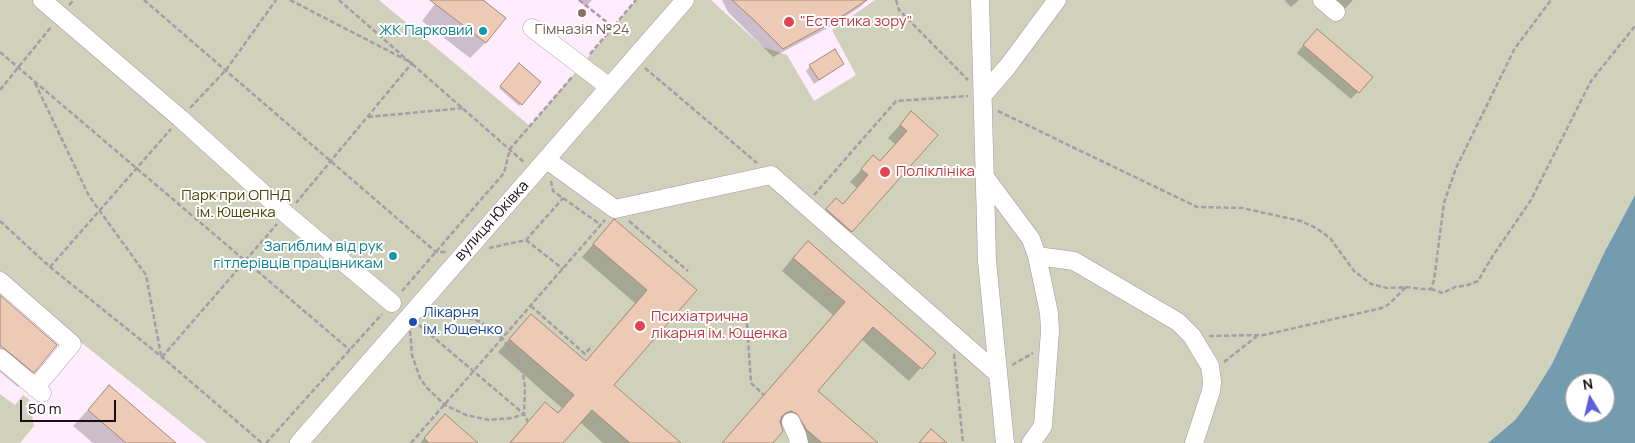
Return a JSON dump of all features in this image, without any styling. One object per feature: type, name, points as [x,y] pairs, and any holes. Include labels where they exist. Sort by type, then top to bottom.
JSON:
[{"type":"street","points":[[42,0],[180,118],[286,214],[392,303]]},
{"type":"street","name":"вулиця Юківка","points":[[299,443],[685,0]]},
{"type":"street","points":[[980,0],[987,261],[1005,438],[1033,441],[1043,426],[1049,343],[1049,314],[1035,246],[1026,230],[986,177]]},
{"type":"street","points":[[983,100],[1057,0]]},
{"type":"street","points":[[1322,0],[1336,12]]},
{"type":"street","points":[[532,28],[609,88]]},
{"type":"street","points":[[982,63],[1008,66]]},
{"type":"street","points":[[541,166],[615,209],[771,175],[998,374]]},
{"type":"street","points":[[1037,256],[1074,261],[1178,322],[1192,336],[1208,362],[1212,388],[1194,443]]},
{"type":"street","points":[[0,281],[72,344],[39,391],[0,358]]},
{"type":"street","points":[[791,422],[798,435],[798,443]]},
{"type":"path","points":[[0,90],[74,0]]},
{"type":"path","points":[[144,0],[436,252],[463,253],[526,240],[563,198]]},
{"type":"path","points":[[50,267],[180,118],[226,70],[276,0]]},
{"type":"path","points":[[290,0],[412,63]]},
{"type":"path","points":[[339,0],[510,150],[541,166],[553,191],[601,226]]},
{"type":"path","points":[[579,0],[613,27]]},
{"type":"path","points":[[266,443],[392,303],[504,173],[510,150],[636,0]]},
{"type":"path","points":[[896,0],[899,10],[968,80]]},
{"type":"path","points":[[1430,288],[1434,280],[1444,215],[1444,203],[1456,168],[1515,48],[1550,0]]},
{"type":"path","points":[[805,206],[896,102],[983,100],[1196,207],[1242,208],[1301,221],[1316,228],[1330,238],[1354,271],[1367,282],[1387,288],[1430,288],[1443,293],[1455,287],[1478,281],[1531,200],[1591,81],[1635,26]]},
{"type":"path","points":[[0,52],[350,350]]},
{"type":"path","points":[[634,58],[771,175]]},
{"type":"path","points":[[34,80],[89,196],[146,275],[162,357]]},
{"type":"path","points":[[367,117],[463,108]]},
{"type":"path","points":[[411,443],[615,209],[688,270]]},
{"type":"path","points":[[0,221],[50,267],[162,357],[262,443]]},
{"type":"path","points":[[526,240],[563,269]]},
{"type":"path","points":[[1192,336],[1258,335],[1382,308],[1389,304],[1406,287]]},
{"type":"path","points":[[531,306],[585,354],[592,346]]},
{"type":"path","points":[[409,316],[454,313],[467,316],[492,329],[503,339],[518,361],[523,374],[526,394],[524,414]]},
{"type":"path","points":[[409,316],[524,414],[528,422]]},
{"type":"path","points":[[409,316],[410,343],[415,367],[427,388],[445,405],[466,415],[483,419],[501,420],[524,414]]},
{"type":"path","points":[[747,323],[751,383],[764,394]]},
{"type":"path","points":[[952,333],[963,443]]},
{"type":"path","points":[[1211,372],[1258,335]]},
{"type":"path","points":[[998,374],[1049,343]]},
{"type":"green space","name":"Парк при ОПНД ім. Ющенка","points":[[0,0],[379,0],[530,126],[636,0],[711,0],[763,47],[787,55],[814,101],[856,75],[832,30],[875,0],[1635,0],[1635,195],[1604,253],[1552,364],[1515,420],[1488,443],[207,443],[83,344],[0,271]]},
{"type":"green space","points":[[0,394],[15,405],[23,395],[29,399],[34,426],[20,443],[0,443]]},
{"type":"water","points":[[1635,195],[1635,443],[1488,443],[1515,420],[1552,364],[1604,253]]},
{"type":"building","name":"ЖК Парковий","points":[[430,0],[483,0],[506,18],[486,43]]},
{"type":"building","points":[[732,0],[867,0],[836,20],[783,49]]},
{"type":"building","points":[[1317,29],[1373,77],[1359,93],[1303,45]]},
{"type":"building","points":[[835,49],[844,64],[819,80],[809,65]]},
{"type":"building","points":[[519,63],[541,82],[522,105],[500,86]]},
{"type":"building","name":"Поліклініка","points":[[911,111],[938,135],[852,232],[826,209],[836,198],[843,204],[868,175],[861,169],[873,155],[880,161],[907,131],[900,125]]},
{"type":"building","name":"Психіатрична лікарня ім. Ющенка","points":[[614,219],[697,290],[614,385],[681,443],[630,443],[592,410],[563,443],[510,443],[545,402],[558,413],[574,395],[509,339],[531,314],[586,361],[647,290],[593,244]]},
{"type":"building","name":"Психіатрична лікарня ім. Ющенка","points":[[808,241],[936,353],[922,369],[873,327],[818,391],[878,443],[822,443],[806,429],[797,414],[791,411],[782,416],[780,422],[783,431],[773,443],[722,443],[845,302],[793,258]]},
{"type":"building","points":[[0,295],[57,345],[34,373],[0,345]]},
{"type":"building","points":[[109,385],[176,443],[126,443],[88,410]]},
{"type":"building","points":[[445,414],[478,443],[429,443],[424,438]]},
{"type":"building","points":[[931,429],[947,443],[919,443]]},
{"type":"place","name":"Гімназія №24","points":[[582,13]]},
{"type":"place","name":"\"Естетика зору\"","points":[[789,22]]},
{"type":"place","name":"ЖК Парковий","points":[[483,31]]},
{"type":"place","name":"Поліклініка","points":[[885,172]]},
{"type":"place","name":"Загиблим від рук гітлерівців працівникам","points":[[393,256]]},
{"type":"place","name":"Лікарня ім. Ющенко","points":[[413,322]]},
{"type":"place","name":"Психіатрична лікарня ім. Ющенка","points":[[640,326]]}]
